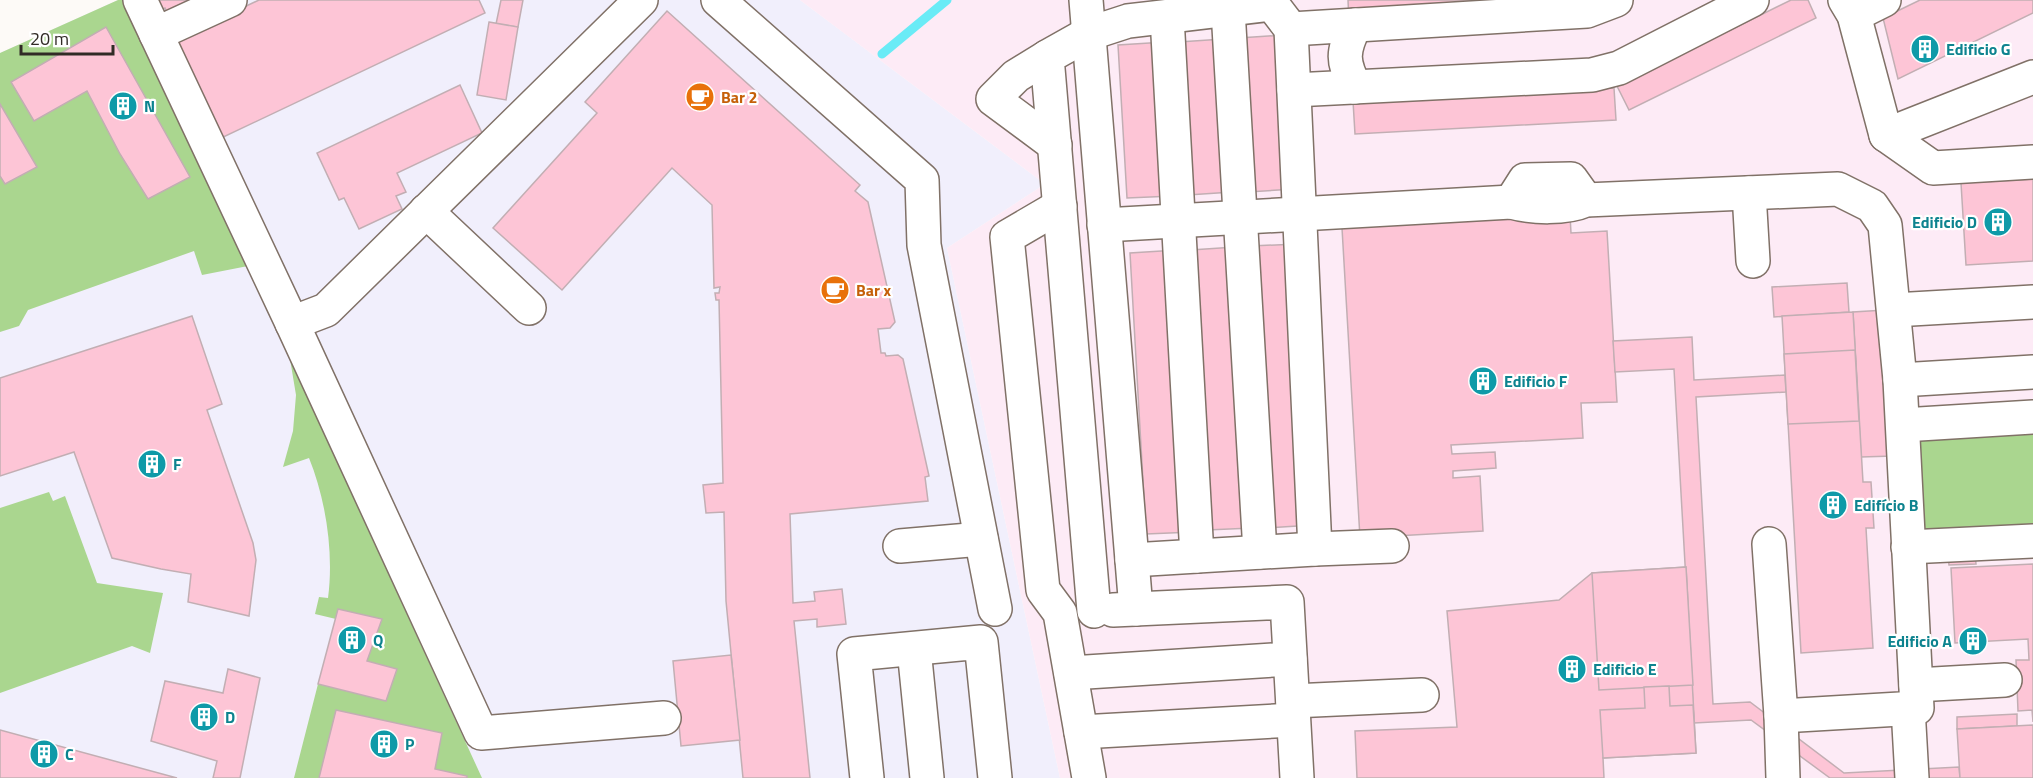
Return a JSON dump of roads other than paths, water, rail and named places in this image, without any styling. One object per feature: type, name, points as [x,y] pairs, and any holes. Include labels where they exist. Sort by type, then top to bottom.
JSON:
[{"type":"lane","points":[[140,0],[481,734],[664,718]]},
{"type":"lane","points":[[156,34],[230,0]]},
{"type":"lane","points":[[292,323],[326,310],[641,0]]},
{"type":"lane","points":[[718,0],[922,180],[924,245],[995,609]]},
{"type":"lane","points":[[1086,0],[1136,609]]},
{"type":"lane","points":[[1291,29],[1587,11],[1616,0]]},
{"type":"lane","points":[[1294,90],[1592,75],[1619,68],[1752,0]]},
{"type":"lane","points":[[1884,0],[1849,8],[1886,135],[1933,168],[2033,162]]},
{"type":"lane","points":[[1055,145],[993,99],[1016,76],[1088,34],[1128,21],[1272,4],[1291,29],[1315,549]]},
{"type":"lane","points":[[1228,10],[1260,552]]},
{"type":"lane","points":[[1167,17],[1197,556]]},
{"type":"lane","points":[[1355,25],[1345,45],[1345,66],[1355,87]]},
{"type":"lane","points":[[1047,57],[1094,611]]},
{"type":"lane","points":[[1886,135],[2033,77]]},
{"type":"lane","points":[[1104,225],[1511,202],[1525,180],[1571,179],[1586,200],[1838,189],[1872,206],[1884,225],[1900,380],[1908,547],[1912,778]]},
{"type":"lane","points":[[1749,193],[1753,261]]},
{"type":"lane","points":[[1060,206],[1007,237],[1043,590],[1060,613],[1089,778]]},
{"type":"lane","points":[[426,211],[529,308]]},
{"type":"lane","points":[[1894,310],[2033,302]]},
{"type":"lane","points":[[1900,380],[2033,372]]},
{"type":"lane","points":[[1902,425],[2033,417]]},
{"type":"lane","points":[[900,546],[981,539]]},
{"type":"lane","points":[[1908,547],[2033,541]]},
{"type":"lane","points":[[1769,544],[1783,778]]},
{"type":"lane","points":[[1132,560],[1392,546]]},
{"type":"lane","points":[[1060,613],[1287,602],[1296,778]]},
{"type":"lane","points":[[867,778],[854,654],[981,642],[994,778]]},
{"type":"lane","points":[[915,649],[927,778]]},
{"type":"lane","points":[[1071,673],[1290,659]]},
{"type":"lane","points":[[1781,716],[1912,697],[2005,680]]},
{"type":"lane","points":[[1081,732],[1422,694]]},
{"type":"waterway","points":[[882,54],[947,0]]},
{"type":"place","name":"Edificio G","points":[[1925,49]]},
{"type":"place","name":"Bar 2","points":[[700,97]]},
{"type":"place","name":"N","points":[[123,106]]},
{"type":"place","name":"Edificio D","points":[[1998,222]]},
{"type":"place","name":"Bar x","points":[[835,290]]},
{"type":"place","name":"Edificio F","points":[[1483,381]]},
{"type":"place","name":"F","points":[[152,464]]},
{"type":"place","name":"Edifício B","points":[[1833,505]]},
{"type":"place","name":"Q","points":[[352,640]]},
{"type":"place","name":"Edificio A","points":[[1973,641]]},
{"type":"place","name":"Edificio E","points":[[1572,669]]},
{"type":"place","name":"D","points":[[204,717]]},
{"type":"place","name":"P","points":[[384,744]]},
{"type":"place","name":"C","points":[[44,754]]}]
